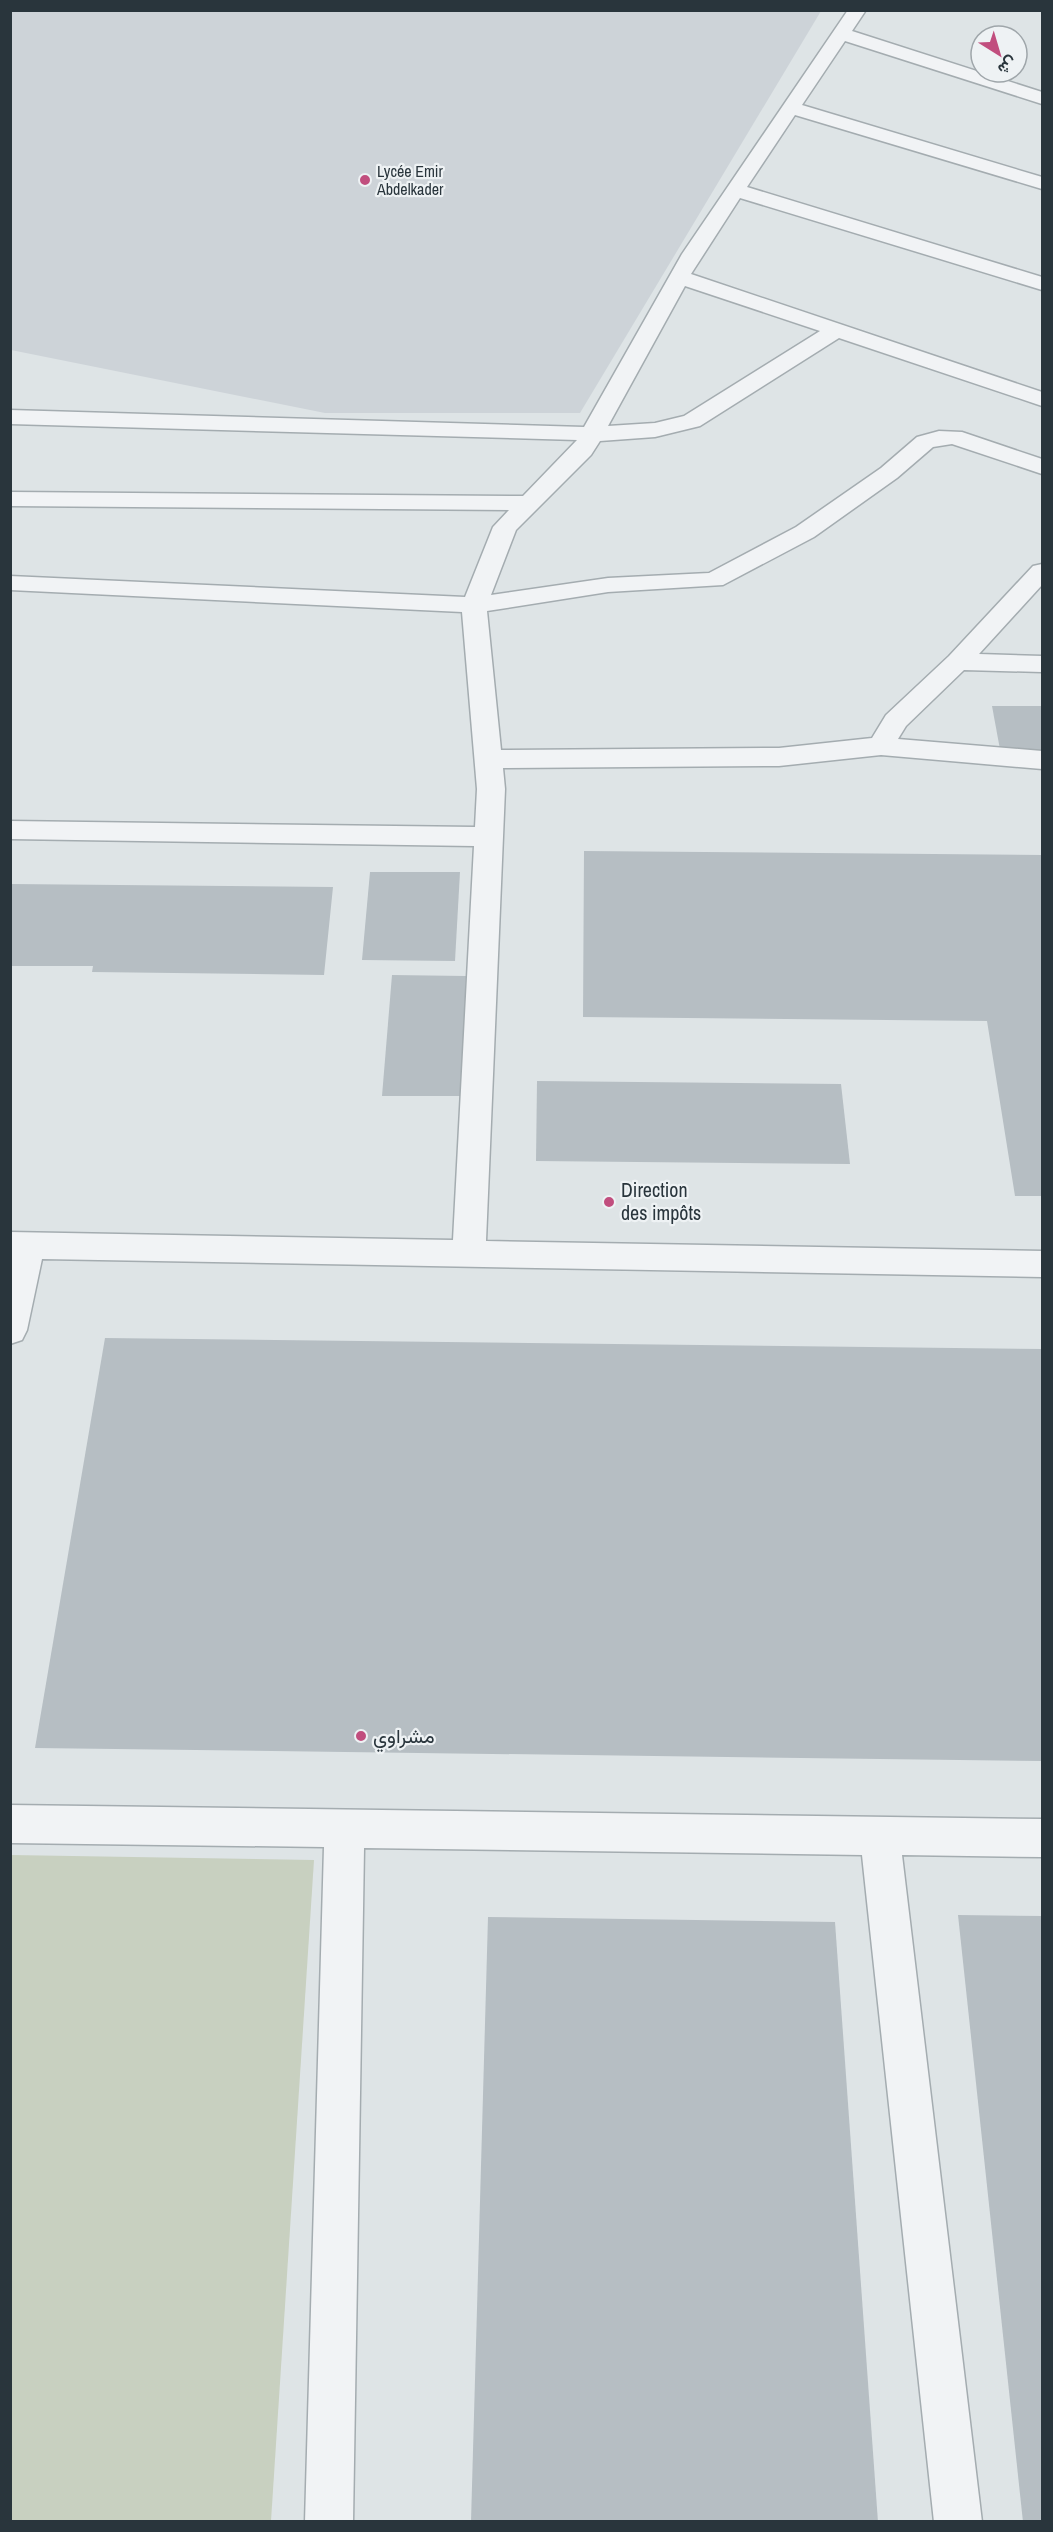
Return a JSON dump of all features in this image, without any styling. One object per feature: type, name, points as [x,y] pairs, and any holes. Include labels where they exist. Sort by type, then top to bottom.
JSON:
[{"type":"street","points":[[470,1253],[491,789],[474,605],[505,527],[583,450],[680,277],[857,10]]},
{"type":"street","points":[[841,34],[1042,98]]},
{"type":"street","points":[[790,108],[1042,183]]},
{"type":"street","points":[[736,190],[1042,284]]},
{"type":"street","points":[[680,277],[1042,399]]},
{"type":"street","points":[[10,417],[592,434],[654,431],[675,428],[692,421],[837,330]]},
{"type":"street","points":[[10,584],[474,605],[608,585],[714,580],[805,532],[889,473],[914,449],[925,442],[954,437],[1042,467]]},
{"type":"street","points":[[10,499],[528,503]]},
{"type":"street","points":[[881,746],[895,721],[958,662],[1042,571]]},
{"type":"street","points":[[958,662],[1042,664]]},
{"type":"street","points":[[489,759],[779,757],[881,746],[1042,760]]},
{"type":"street","points":[[10,830],[489,837]]},
{"type":"street","points":[[10,1330],[19,1245],[1042,1264]]},
{"type":"street","points":[[10,1824],[1042,1838]]},
{"type":"street","points":[[329,2522],[344,1828]]},
{"type":"street","points":[[880,1835],[958,2522]]},
{"type":"shaded area","name":"Lycée Emir Abdelkader","points":[[10,11],[821,11],[580,413],[325,413],[11,350]]},
{"type":"green space","points":[[11,1855],[314,1860],[271,2521],[11,2521]]},
{"type":"building","points":[[992,706],[1042,706],[1042,756],[1001,755]]},
{"type":"building","points":[[584,851],[1042,855],[1042,1196],[1015,1196],[987,1021],[583,1017]]},
{"type":"building","points":[[370,872],[460,872],[455,961],[362,960]]},
{"type":"building","points":[[10,884],[333,887],[324,975],[92,972],[93,966],[10,966]]},
{"type":"building","points":[[392,975],[466,976],[461,1096],[382,1096]]},
{"type":"building","points":[[537,1081],[841,1084],[850,1164],[536,1161]]},
{"type":"building","points":[[105,1338],[1042,1349],[1042,1761],[35,1748]]},
{"type":"building","points":[[958,1915],[1042,1916],[1042,2522],[1023,2522]]},
{"type":"building","points":[[488,1917],[835,1922],[878,2522],[471,2522]]},
{"type":"place","name":"Lycée Emir Abdelkader","points":[[365,180]]},
{"type":"place","name":"Direction des impôts","points":[[609,1202]]},
{"type":"place","name":"مشراوي","points":[[361,1736]]}]
